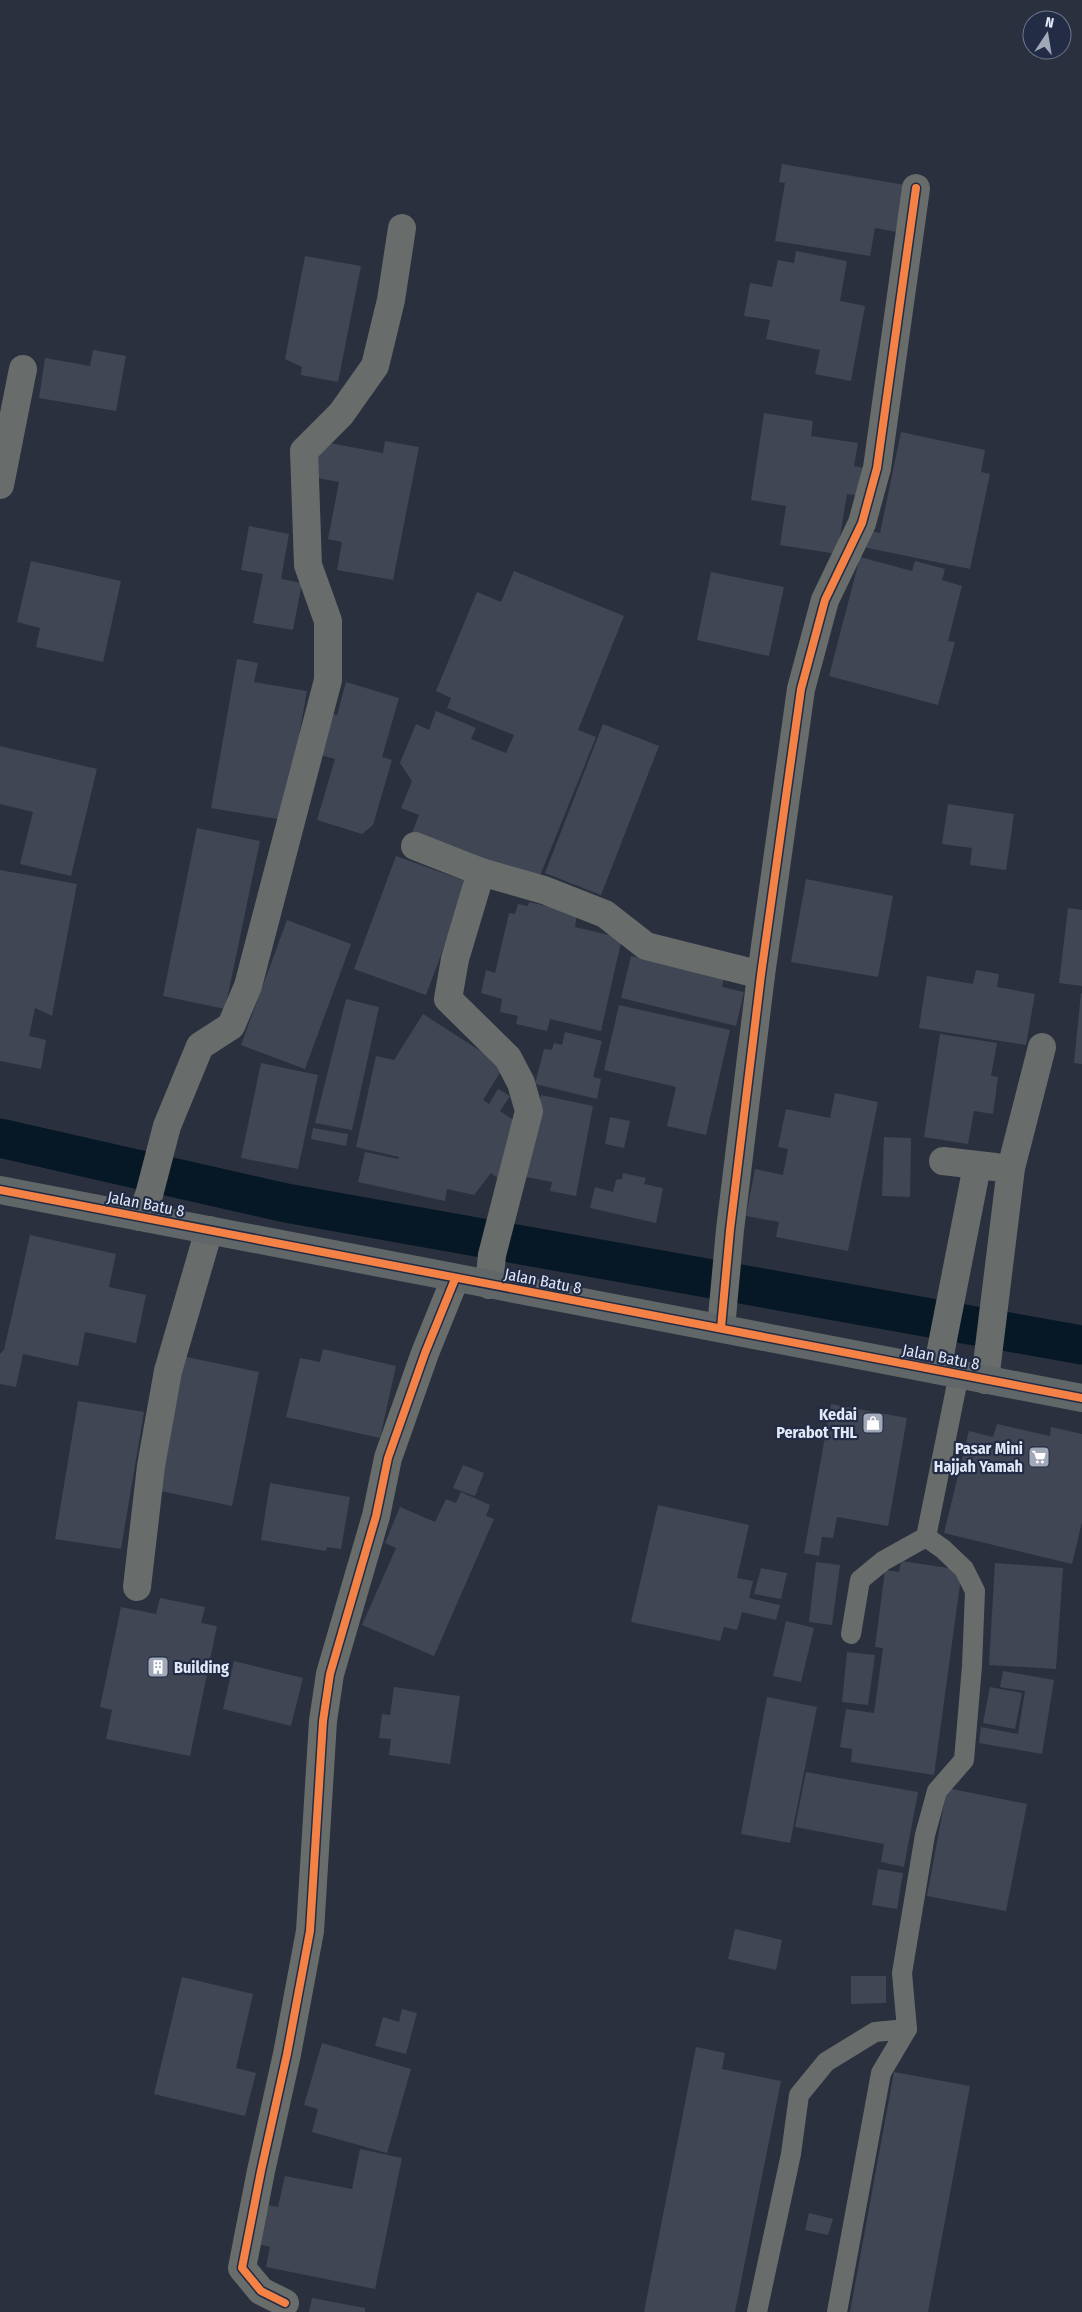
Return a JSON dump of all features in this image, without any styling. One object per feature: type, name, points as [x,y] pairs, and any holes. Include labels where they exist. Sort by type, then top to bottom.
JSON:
[{"type":"street","points":[[723,1317],[730,1230],[801,689],[825,600],[862,524],[877,468],[916,188]]},
{"type":"street","points":[[145,1206],[166,1126],[200,1046],[231,1026],[248,986],[326,690],[328,680],[328,621],[308,565],[304,451],[340,414],[375,366],[391,300],[402,228]]},
{"type":"street","points":[[0,485],[23,369]]},
{"type":"street","points":[[415,846],[481,872],[544,890],[605,914],[646,946],[762,975]]},
{"type":"street","points":[[481,872],[455,959],[448,1000],[508,1058],[521,1083],[528,1111],[492,1255],[489,1285]]},
{"type":"street","points":[[977,1166],[941,1342],[960,1375],[988,1350],[1011,1168],[1042,1047]]},
{"type":"street","points":[[943,1162],[1011,1168]]},
{"type":"street","name":"Jalan Batu 8","points":[[0,1190],[145,1206],[209,1230],[455,1279],[723,1317],[960,1375],[1082,1398]]},
{"type":"street","points":[[138,1587],[151,1466],[168,1371],[209,1230]]},
{"type":"street","points":[[285,2303],[261,2291],[242,2268],[287,2054],[310,1931],[322,1720],[330,1674],[376,1516],[388,1458],[425,1353],[455,1279]]},
{"type":"lane","points":[[850,1634],[860,1580],[884,1561],[926,1537],[960,1375]]},
{"type":"lane","points":[[837,2312],[881,2073],[907,2029],[902,1973],[925,1835],[937,1791],[964,1760],[972,1666],[975,1591],[964,1569],[943,1549],[926,1537]]},
{"type":"lane","points":[[757,2312],[791,2154],[800,2095],[826,2062],[875,2032],[907,2029]]},
{"type":"building","points":[[782,164],[905,185],[897,232],[875,228],[870,256],[775,241],[785,183],[779,182]]},
{"type":"building","points":[[796,251],[847,261],[840,301],[865,306],[851,381],[815,374],[820,350],[766,339],[770,320],[744,316],[750,283],[772,287],[778,260],[794,263]]},
{"type":"building","points":[[305,256],[361,266],[338,382],[301,375],[302,367],[285,359]]},
{"type":"building","points":[[93,350],[126,356],[116,411],[39,398],[45,358],[90,366]]},
{"type":"building","points":[[764,413],[813,421],[811,436],[858,443],[854,466],[865,468],[861,496],[847,494],[837,554],[780,545],[786,506],[751,500]]},
{"type":"building","points":[[901,432],[985,450],[981,472],[990,474],[970,569],[863,547],[867,530],[880,533]]},
{"type":"building","points":[[319,441],[383,453],[385,441],[419,447],[393,580],[337,570],[342,542],[328,539],[339,482],[312,477]]},
{"type":"building","points":[[249,526],[289,534],[281,579],[302,583],[293,630],[253,623],[263,574],[241,570]]},
{"type":"building","points":[[860,557],[912,571],[915,561],[945,569],[942,580],[962,586],[948,641],[955,642],[938,705],[829,676]]},
{"type":"building","points":[[31,561],[121,581],[103,662],[36,647],[40,628],[17,622]]},
{"type":"building","points":[[514,571],[624,616],[578,730],[596,737],[537,883],[412,833],[419,815],[401,808],[412,781],[400,763],[416,724],[429,730],[436,711],[476,728],[471,739],[506,753],[514,735],[447,708],[451,698],[436,691],[477,592],[501,602]]},
{"type":"building","points":[[711,572],[784,587],[769,656],[697,640]]},
{"type":"building","points":[[237,659],[258,663],[254,682],[307,691],[284,820],[211,808]]},
{"type":"building","points":[[346,682],[399,698],[382,757],[392,760],[373,825],[362,834],[317,820],[335,759],[316,754],[328,713],[337,715]]},
{"type":"building","points":[[603,724],[659,746],[601,895],[545,873]]},
{"type":"building","points":[[0,746],[97,769],[71,876],[20,864],[33,812],[0,804]]},
{"type":"building","points":[[948,804],[1014,814],[1006,870],[970,865],[972,848],[942,844]]},
{"type":"building","points":[[197,828],[260,841],[225,1009],[163,996]]},
{"type":"building","points":[[396,856],[468,882],[426,995],[354,969]]},
{"type":"building","points":[[0,870],[77,884],[52,1016],[35,1008],[29,1036],[46,1040],[41,1069],[0,1061]]},
{"type":"building","points":[[806,879],[893,896],[878,977],[791,962]]},
{"type":"building","points":[[529,902],[577,913],[575,927],[622,938],[601,1031],[550,1019],[547,1031],[516,1024],[518,1016],[500,1012],[502,999],[481,993],[486,970],[495,973],[509,913],[515,914],[518,904],[528,906]]},
{"type":"building","points":[[1068,908],[1082,910],[1082,986],[1059,983]]},
{"type":"building","points":[[287,920],[351,944],[305,1069],[241,1045]]},
{"type":"building","points":[[631,956],[724,978],[722,987],[744,992],[736,1026],[621,998]]},
{"type":"building","points":[[976,970],[999,974],[997,987],[1035,994],[1026,1045],[919,1028],[927,976],[973,984]]},
{"type":"building","points":[[1082,994],[1082,1064],[1074,1063]]},
{"type":"building","points":[[346,999],[379,1007],[352,1130],[315,1123]]},
{"type":"building","points":[[619,1005],[730,1030],[706,1135],[667,1126],[676,1087],[604,1070]]},
{"type":"building","points":[[423,1014],[504,1066],[483,1100],[489,1104],[498,1089],[510,1096],[500,1111],[518,1123],[501,1181],[491,1173],[474,1195],[447,1189],[445,1201],[358,1182],[365,1152],[398,1159],[399,1157],[356,1147],[376,1056],[394,1060]]},
{"type":"building","points":[[565,1032],[602,1041],[593,1077],[601,1079],[597,1099],[535,1084],[544,1049],[552,1050],[554,1043],[562,1045]]},
{"type":"building","points":[[940,1034],[997,1043],[991,1076],[998,1077],[993,1114],[974,1111],[968,1144],[924,1137]]},
{"type":"building","points":[[261,1063],[318,1075],[298,1169],[241,1158]]},
{"type":"building","points":[[835,1093],[878,1102],[848,1251],[776,1237],[779,1222],[746,1216],[755,1169],[783,1175],[788,1149],[778,1147],[786,1109],[830,1118]]},
{"type":"building","points":[[541,1095],[593,1106],[576,1196],[550,1191],[552,1182],[526,1177]]},
{"type":"building","points":[[610,1117],[630,1121],[624,1148],[605,1144]]},
{"type":"building","points":[[313,1128],[348,1134],[346,1146],[311,1139]]},
{"type":"building","points":[[884,1137],[911,1138],[910,1197],[882,1196]]},
{"type":"building","points":[[623,1173],[646,1178],[644,1184],[663,1188],[656,1223],[590,1208],[595,1187],[613,1192],[616,1180],[622,1179]]},
{"type":"building","points":[[30,1235],[116,1254],[109,1287],[146,1295],[136,1343],[85,1332],[78,1366],[23,1354],[16,1387],[0,1384],[0,1354],[4,1350]]},
{"type":"building","points":[[323,1349],[396,1366],[380,1438],[286,1417],[300,1358],[320,1362]]},
{"type":"building","points":[[182,1356],[259,1372],[232,1506],[156,1490]]},
{"type":"building","points":[[78,1401],[144,1412],[121,1549],[55,1539]]},
{"type":"building","points":[[831,1404],[907,1418],[888,1526],[837,1517],[833,1538],[822,1537],[819,1556],[804,1553]]},
{"type":"building","points":[[997,1424],[1050,1436],[1051,1427],[1082,1434],[1082,1522],[1072,1564],[944,1533],[969,1431],[993,1437]]},
{"type":"building","points":[[463,1465],[484,1473],[475,1496],[453,1488]]},
{"type":"building","points":[[270,1483],[350,1497],[341,1549],[327,1547],[326,1551],[261,1540]]},
{"type":"building","points":[[461,1492],[490,1505],[486,1516],[494,1519],[434,1656],[362,1625],[396,1548],[385,1543],[400,1507],[435,1522],[446,1499],[456,1503]]},
{"type":"building","points":[[658,1505],[749,1525],[737,1578],[753,1581],[749,1598],[780,1605],[776,1620],[742,1612],[737,1630],[724,1627],[720,1641],[631,1622]]},
{"type":"building","points":[[901,1561],[962,1570],[934,1775],[851,1762],[852,1749],[840,1747],[846,1709],[874,1713],[883,1648],[875,1647],[885,1570],[899,1572]]},
{"type":"building","points":[[816,1562],[840,1565],[832,1625],[809,1622]]},
{"type":"building","points":[[995,1563],[1063,1568],[1056,1669],[989,1665]]},
{"type":"building","points":[[761,1568],[787,1573],[781,1599],[754,1594]]},
{"type":"building","name":"Building","points":[[160,1598],[205,1607],[201,1623],[217,1626],[190,1756],[106,1739],[112,1710],[100,1707],[121,1607],[156,1614]]},
{"type":"building","points":[[786,1621],[814,1628],[801,1682],[773,1676]]},
{"type":"building","points":[[847,1652],[875,1655],[868,1705],[842,1702]]},
{"type":"building","points":[[234,1661],[303,1678],[291,1726],[223,1709]]},
{"type":"building","points":[[1003,1671],[1054,1680],[1042,1754],[979,1743],[981,1727],[1018,1734],[1025,1691],[1000,1687]]},
{"type":"building","points":[[394,1687],[460,1696],[450,1764],[389,1755],[391,1739],[379,1738],[382,1714],[390,1715]]},
{"type":"building","points":[[990,1687],[1022,1693],[1015,1729],[983,1723]]},
{"type":"building","points":[[767,1697],[817,1707],[790,1843],[741,1834]]},
{"type":"building","points":[[806,1772],[918,1792],[904,1867],[881,1862],[884,1844],[795,1827]]},
{"type":"building","points":[[947,1788],[1027,1804],[1006,1911],[927,1896]]},
{"type":"building","points":[[878,1869],[903,1873],[897,1909],[872,1905]]},
{"type":"building","points":[[735,1929],[782,1940],[776,1970],[728,1959]]},
{"type":"building","points":[[851,1976],[886,1976],[886,2003],[851,2004]]},
{"type":"building","points":[[182,1977],[253,1994],[236,2068],[256,2073],[245,2116],[154,2094]]},
{"type":"building","points":[[402,2009],[417,2013],[406,2054],[375,2046],[383,2017],[399,2022]]},
{"type":"building","points":[[322,2043],[411,2069],[387,2153],[312,2132],[318,2109],[304,2105]]},
{"type":"building","points":[[696,2047],[725,2053],[722,2069],[781,2081],[735,2312],[644,2312]]},
{"type":"building","points":[[894,2072],[970,2086],[928,2312],[850,2312]]},
{"type":"building","points":[[360,2149],[402,2158],[375,2289],[266,2267],[270,2247],[259,2244],[267,2205],[278,2207],[285,2176],[352,2189]]},
{"type":"building","points":[[809,2213],[833,2219],[828,2235],[805,2230]]},
{"type":"building","points":[[312,2298],[365,2308],[365,2312],[309,2312]]},
{"type":"waterway","points":[[0,1138],[286,1203],[1082,1345]]},
{"type":"cycle path","points":[[721,1328],[730,1230],[761,975],[801,689],[825,600],[862,523],[877,468],[916,188]]},
{"type":"cycle path","points":[[0,1190],[1082,1398]]},
{"type":"cycle path","points":[[285,2303],[261,2291],[242,2268],[287,2054],[310,1931],[323,1721],[330,1674],[376,1516],[388,1458],[425,1353],[455,1279]]},
{"type":"place","name":"Kedai Perabot THL","points":[[873,1423]]},
{"type":"place","name":"Pasar Mini Hajjah Yamah","points":[[1039,1457]]},
{"type":"place","name":"Building","points":[[158,1667]]}]
